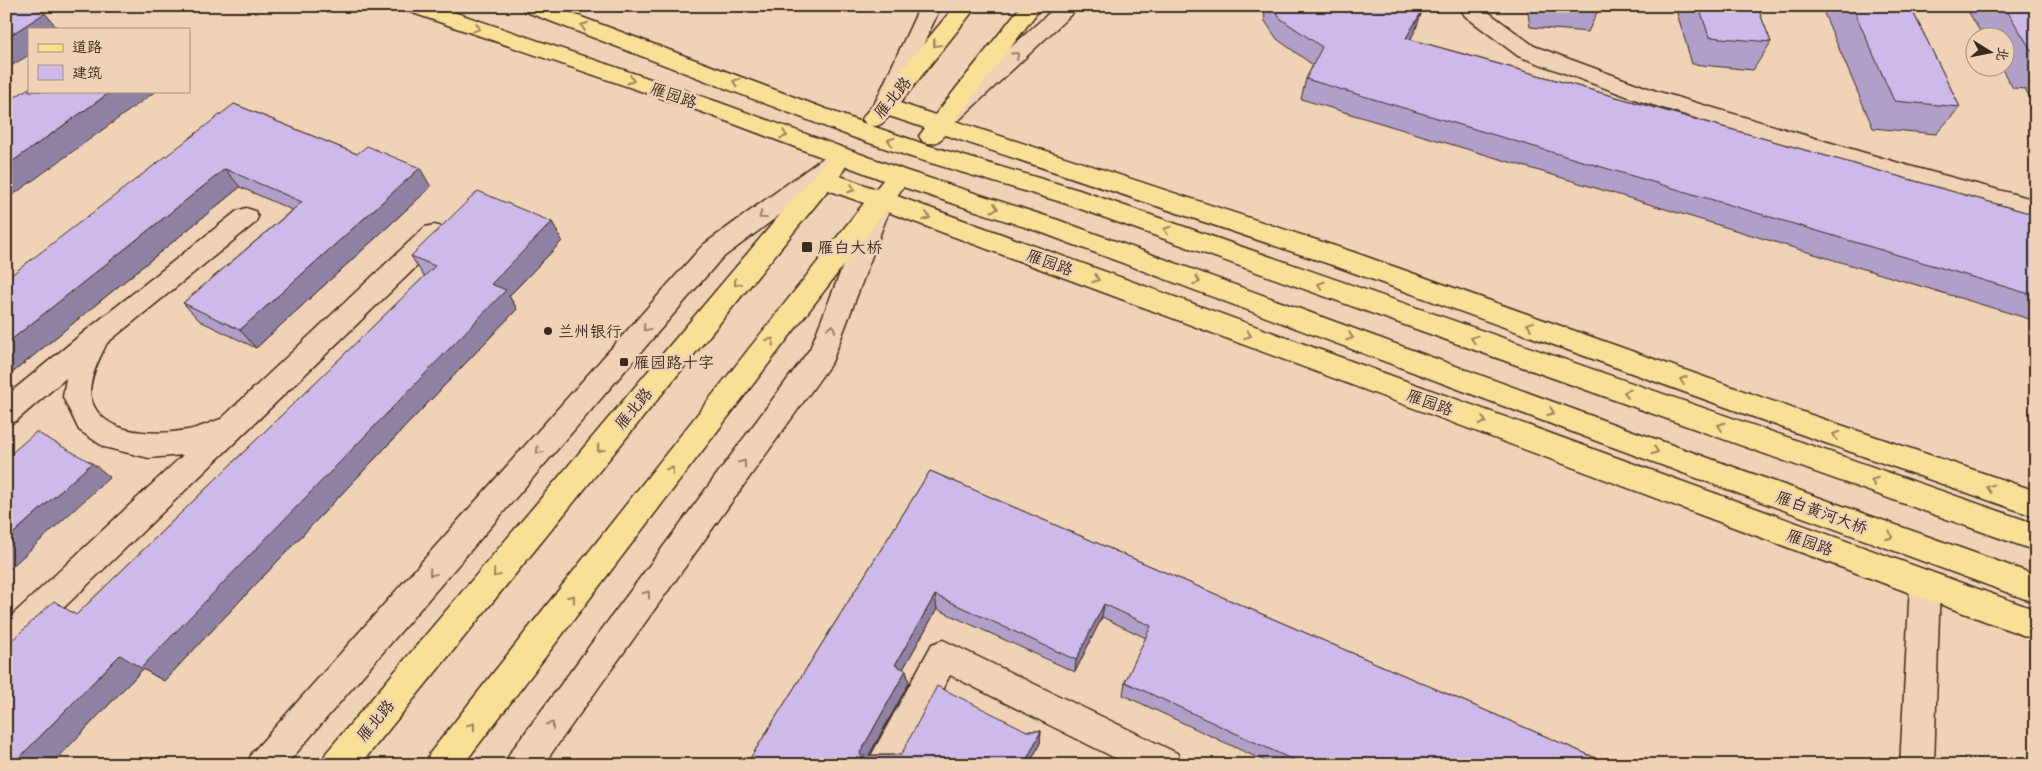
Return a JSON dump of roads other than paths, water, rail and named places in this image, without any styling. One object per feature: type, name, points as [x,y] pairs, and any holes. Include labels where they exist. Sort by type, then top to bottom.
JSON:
[{"type":"main road","name":"雁园路","points":[[414,6],[701,104],[899,177],[1049,226],[1609,434]]},
{"type":"main road","name":"雁园路","points":[[531,6],[732,80],[863,132],[919,151],[1070,196],[2036,538]]},
{"type":"main road","name":"雁北路","points":[[338,765],[967,6]]},
{"type":"main road","points":[[442,765],[1032,6]]},
{"type":"main road","points":[[885,106],[1124,187],[1344,258],[1813,427],[2036,504]]},
{"type":"main road","name":"雁园路","points":[[824,178],[2036,625]]},
{"type":"main road","name":"雁白黄河大桥","points":[[1609,434],[2036,589]]},
{"type":"street","points":[[885,106],[931,6]]},
{"type":"street","points":[[941,124],[1070,6]]},
{"type":"street","points":[[1469,6],[1472,11],[1526,51],[1648,96],[1908,174],[2036,209]]},
{"type":"street","points":[[264,765],[712,252],[843,156]]},
{"type":"street","points":[[522,765],[822,354],[881,200]]},
{"type":"street","points":[[6,414],[97,336],[246,217]]},
{"type":"street","points":[[6,642],[434,234]]},
{"type":"street","points":[[97,336],[81,367],[77,397],[89,422],[114,439],[149,446],[191,442],[234,426]]},
{"type":"street","points":[[1917,765],[1925,584]]},
{"type":"street","points":[[883,765],[943,656],[1165,765]]},
{"type":"place","name":"雁白大桥","points":[[807,247]]},
{"type":"place","name":"兰州银行","points":[[548,331]]},
{"type":"place","name":"雁园路十字","points":[[624,362]]}]
